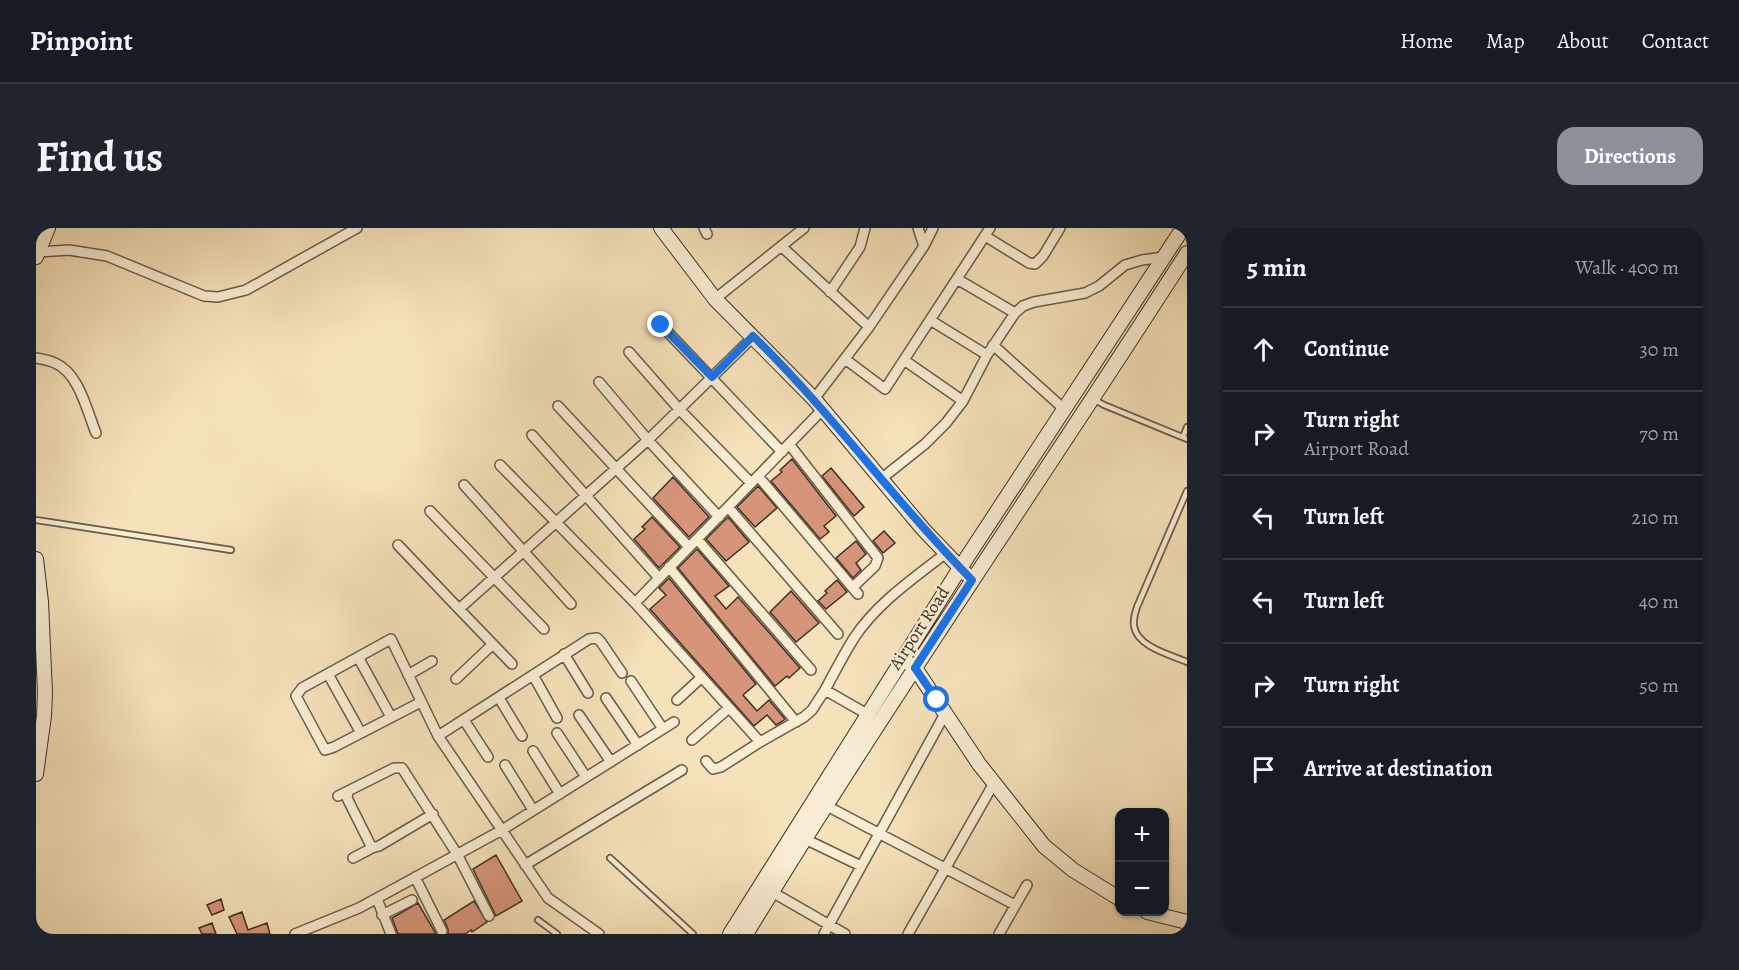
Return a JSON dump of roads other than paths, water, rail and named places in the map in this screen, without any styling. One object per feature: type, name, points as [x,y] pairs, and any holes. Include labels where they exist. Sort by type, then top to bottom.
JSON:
[{"type":"main road","points":[[37,254],[48,228]]},
{"type":"main road","points":[[661,228],[715,299],[819,404],[923,529],[972,580]]},
{"type":"main road","points":[[729,934],[960,568],[1183,228]]},
{"type":"main road","name":"Airport Road","points":[[746,934],[972,580],[1187,254]]},
{"type":"main road","points":[[36,559],[41,602],[45,693],[36,774]]},
{"type":"main road","points":[[903,658],[915,668],[979,764],[1044,846],[1073,870],[1115,896]]},
{"type":"main road","points":[[1163,916],[1187,922]]},
{"type":"street","points":[[37,254],[69,250],[107,256],[204,296],[218,297],[246,290],[344,231],[357,228]]},
{"type":"street","points":[[715,299],[804,228]]},
{"type":"street","points":[[831,292],[860,247],[865,228]]},
{"type":"street","points":[[918,228],[924,246]]},
{"type":"street","points":[[635,603],[789,444],[819,404],[845,359],[924,246],[933,228]]},
{"type":"street","points":[[845,359],[885,389],[988,232],[1029,263],[1035,264],[1060,228]]},
{"type":"street","points":[[781,246],[869,327]]},
{"type":"street","points":[[881,479],[925,444],[946,423],[963,401],[987,355],[1015,313],[1028,303],[1085,293],[1099,286],[1125,265],[1164,257]]},
{"type":"street","points":[[957,279],[1015,313]]},
{"type":"street","points":[[930,320],[987,355]]},
{"type":"street","points":[[661,325],[782,452]]},
{"type":"street","points":[[459,609],[648,440],[753,336]]},
{"type":"street","points":[[993,345],[1064,409]]},
{"type":"street","points":[[629,352],[679,409],[754,480],[855,591],[878,558],[789,444]]},
{"type":"street","points":[[36,358],[56,363],[65,369],[77,387],[96,433]]},
{"type":"street","points":[[904,360],[963,401]]},
{"type":"street","points":[[599,382],[648,440],[719,517]]},
{"type":"street","points":[[558,406],[689,547]]},
{"type":"street","points":[[532,435],[659,578]]},
{"type":"street","points":[[500,465],[635,603],[760,742]]},
{"type":"street","points":[[464,485],[571,604]]},
{"type":"street","points":[[728,507],[838,634]]},
{"type":"street","points":[[430,511],[544,629]]},
{"type":"street","points":[[697,539],[811,670]]},
{"type":"street","points":[[398,545],[512,664]]},
{"type":"street","points":[[706,760],[713,769],[718,768],[796,722],[812,710],[855,636],[876,612],[905,585],[946,553]]},
{"type":"street","points":[[669,567],[796,722]]},
{"type":"street","points":[[438,736],[590,639],[597,638],[605,646],[622,673]]},
{"type":"street","points":[[422,702],[325,750],[296,696],[302,688],[391,639],[422,702],[438,736],[525,865],[548,897],[599,934]]},
{"type":"street","points":[[456,679],[493,644]]},
{"type":"street","points":[[564,654],[588,693]]},
{"type":"street","points":[[358,657],[391,717]]},
{"type":"street","points":[[408,675],[432,661]]},
{"type":"street","points":[[328,674],[361,733]]},
{"type":"street","points":[[532,675],[557,718]]},
{"type":"street","points":[[676,700],[702,677]]},
{"type":"street","points":[[631,681],[663,729]]},
{"type":"street","points":[[825,690],[867,714]]},
{"type":"street","points":[[499,698],[522,736]]},
{"type":"street","points":[[606,698],[638,745]]},
{"type":"street","points":[[692,740],[729,708]]},
{"type":"street","points":[[826,929],[946,712]]},
{"type":"street","points":[[579,715],[611,762]]},
{"type":"street","points":[[464,720],[488,757]]},
{"type":"street","points":[[295,934],[360,908],[502,830],[674,722]]},
{"type":"street","points":[[557,733],[586,777]]},
{"type":"street","points":[[533,751],[560,794]]},
{"type":"street","points":[[505,765],[533,810]]},
{"type":"street","points":[[372,848],[343,794],[398,767],[404,771],[433,814],[489,916]]},
{"type":"street","points":[[525,865],[682,770]]},
{"type":"street","points":[[908,934],[994,783]]},
{"type":"street","points":[[827,806],[1016,905]]},
{"type":"street","points":[[353,858],[379,846],[433,814]]},
{"type":"street","points":[[805,839],[861,866]]},
{"type":"street","points":[[415,878],[442,931]]},
{"type":"street","points":[[999,934],[1027,885]]},
{"type":"street","points":[[772,892],[826,929],[845,934]]},
{"type":"street","points":[[377,899],[391,934]]},
{"type":"street","points":[[382,915],[412,900]]},
{"type":"lane","points":[[1093,399],[1185,438],[1187,428]]},
{"type":"lane","points":[[1187,492],[1137,607],[1134,621],[1134,629],[1143,642],[1187,662]]},
{"type":"lane","points":[[36,520],[231,550]]},
{"type":"lane","points":[[610,858],[693,934]]},
{"type":"lane","points":[[538,920],[557,934]]}]
